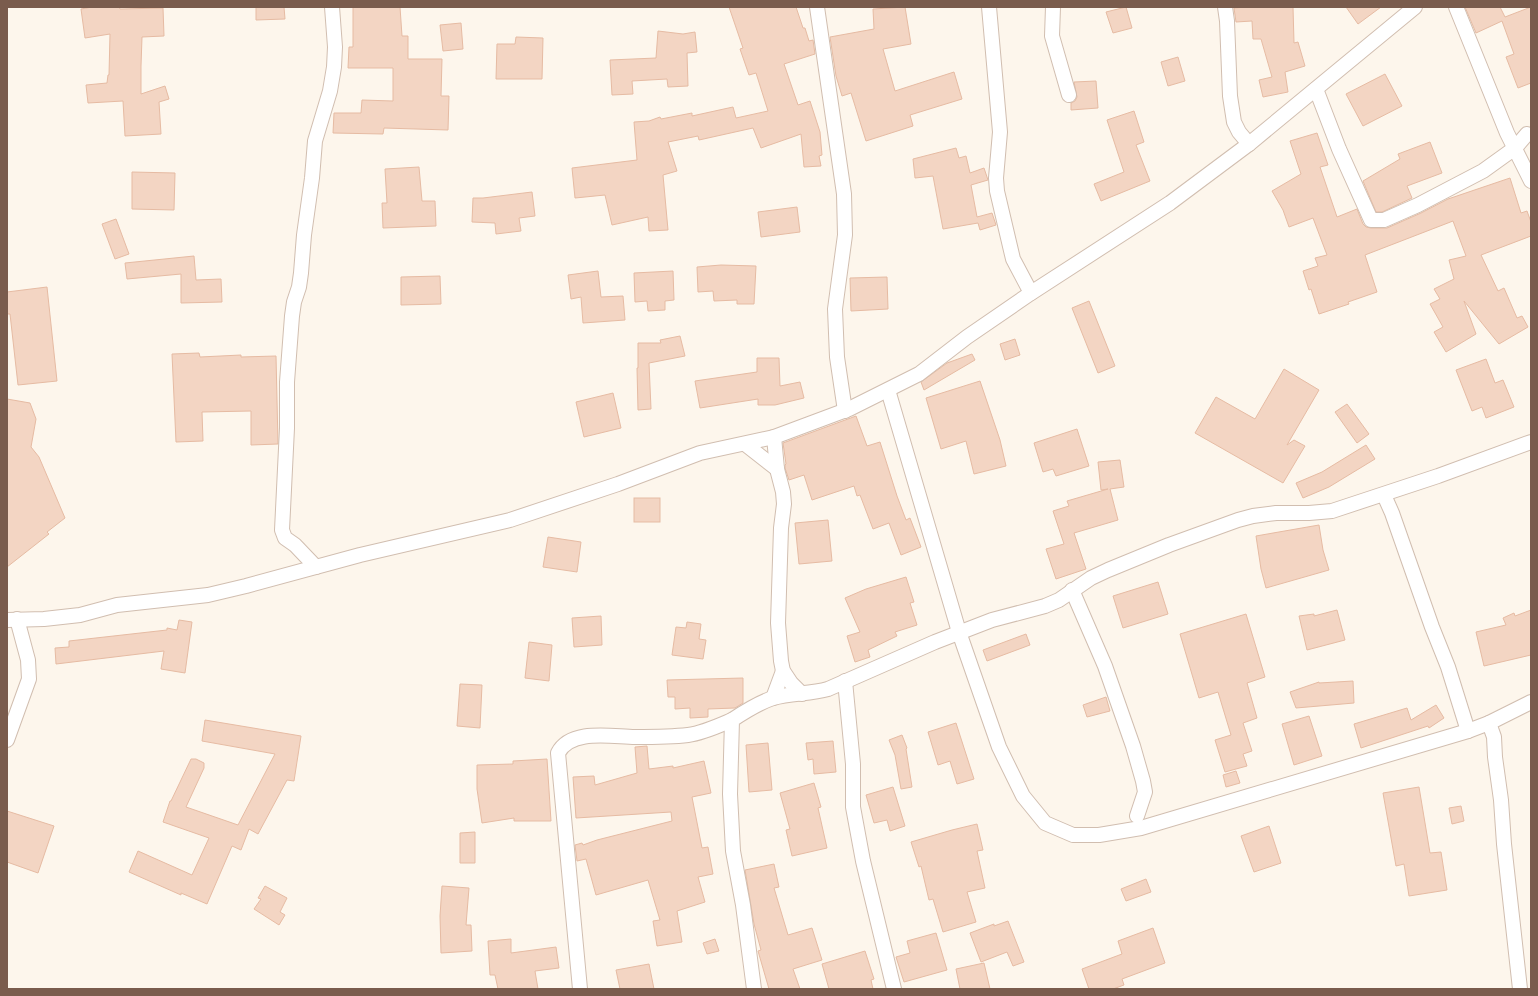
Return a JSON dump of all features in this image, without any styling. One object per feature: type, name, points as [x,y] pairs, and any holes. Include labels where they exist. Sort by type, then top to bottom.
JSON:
[{"type":"street","points":[[316,567],[295,545],[285,538],[282,530],[287,428],[287,382],[292,316],[301,273],[304,235],[312,178],[314,141],[330,91],[334,67],[335,47],[332,7]]},
{"type":"street","points":[[817,7],[844,194],[845,236],[835,309],[836,357],[845,411]]},
{"type":"street","points":[[989,7],[1000,132],[996,172],[997,191],[1012,259],[1031,293]]},
{"type":"street","points":[[1053,7],[1052,36],[1069,95]]},
{"type":"street","points":[[1225,7],[1227,21],[1230,96],[1234,122],[1239,132],[1249,144]]},
{"type":"street","points":[[7,740],[29,679],[28,660],[12,620],[44,619],[80,615],[117,605],[208,595],[450,533],[510,520],[618,484],[700,453],[774,437],[845,411],[919,374],[968,337],[1031,293],[1170,203],[1249,144],[1416,7]]},
{"type":"street","points":[[1456,7],[1507,133],[1516,148],[1531,181]]},
{"type":"street","points":[[1316,89],[1339,149],[1371,220],[1384,220],[1418,205],[1483,171],[1516,148],[1529,134]]},
{"type":"street","points":[[1507,133],[1529,134]]},
{"type":"street","points":[[888,390],[959,632],[999,747],[1023,796],[1045,824],[1073,835],[1093,835],[1141,828],[1468,731],[1489,723],[1531,702]]},
{"type":"street","points":[[774,437],[777,469],[783,492],[784,504],[781,528],[778,622],[781,661],[783,671],[791,683],[802,694]]},
{"type":"street","points":[[580,989],[558,753],[560,749],[569,741],[592,736],[635,737],[689,735],[713,728],[732,720],[773,698],[816,692],[959,632],[992,620],[1045,606],[1059,600],[1091,578],[1108,570],[1169,545],[1238,520],[1253,516],[1276,513],[1332,511],[1384,495],[1531,442]]},
{"type":"street","points":[[745,444],[777,469]]},
{"type":"street","points":[[1384,495],[1392,513],[1432,627],[1448,667],[1468,731]]},
{"type":"street","points":[[1072,590],[1105,666],[1133,746],[1143,780],[1146,792],[1137,816]]},
{"type":"street","points":[[773,698],[783,671]]},
{"type":"street","points":[[845,681],[853,764],[853,807],[863,861],[894,989]]},
{"type":"street","points":[[732,720],[730,794],[733,852],[744,906],[754,989]]},
{"type":"street","points":[[1489,723],[1494,738],[1495,757],[1502,800],[1504,844],[1520,989]]},
{"type":"building","points":[[92,7],[119,7],[120,9],[163,8],[164,36],[142,37],[141,66],[141,94],[165,86],[169,99],[159,102],[161,134],[125,136],[123,101],[88,103],[86,85],[107,83],[109,75],[110,34],[85,38],[81,9]]},
{"type":"building","points":[[256,7],[284,7],[285,19],[256,20]]},
{"type":"building","points":[[353,7],[400,7],[402,36],[408,36],[408,59],[442,59],[441,96],[449,96],[448,130],[384,128],[383,134],[333,133],[334,113],[361,113],[362,100],[393,101],[393,68],[348,68],[349,47],[353,47]]},
{"type":"building","points":[[729,7],[796,7],[809,41],[813,40],[815,54],[784,64],[798,105],[810,101],[820,132],[822,155],[819,156],[821,166],[804,167],[801,134],[761,148],[753,128],[699,140],[698,136],[668,142],[677,171],[663,175],[668,230],[649,231],[648,217],[612,225],[605,195],[575,198],[572,168],[637,160],[634,122],[649,121],[660,117],[661,119],[692,113],[692,116],[733,107],[736,118],[768,111],[756,73],[749,75],[740,49],[743,48]]},
{"type":"building","points":[[905,7],[911,44],[883,49],[895,91],[954,72],[962,99],[910,115],[913,126],[866,141],[851,93],[842,96],[836,76],[830,37],[874,29],[873,9]]},
{"type":"building","points":[[1126,7],[1132,28],[1113,33],[1106,12]]},
{"type":"building","points":[[1293,7],[1294,43],[1298,42],[1305,66],[1285,72],[1288,92],[1263,97],[1259,80],[1272,77],[1261,39],[1253,39],[1252,21],[1236,22],[1234,8]]},
{"type":"building","points":[[1346,7],[1381,7],[1358,24]]},
{"type":"building","points":[[1465,7],[1500,7],[1505,17],[1531,7],[1531,83],[1518,88],[1506,57],[1514,54],[1502,21],[1476,33]]},
{"type":"building","points":[[461,23],[463,49],[443,51],[440,25]]},
{"type":"building","points":[[658,31],[683,34],[695,32],[697,52],[687,53],[688,86],[668,87],[667,79],[632,81],[633,94],[612,95],[610,60],[656,58]]},
{"type":"building","points":[[516,37],[543,38],[542,79],[496,79],[497,44],[515,44]]},
{"type":"building","points":[[1178,57],[1185,81],[1168,86],[1161,62]]},
{"type":"building","points":[[1385,74],[1402,106],[1363,126],[1346,94]]},
{"type":"building","points":[[1096,81],[1098,108],[1071,110],[1071,103],[1075,101],[1077,97],[1074,82]]},
{"type":"building","points":[[1134,111],[1144,142],[1136,145],[1150,181],[1101,201],[1094,184],[1124,172],[1107,120]]},
{"type":"building","points":[[1317,133],[1328,165],[1320,167],[1337,217],[1357,209],[1363,224],[1366,227],[1387,228],[1448,199],[1510,178],[1521,213],[1527,211],[1531,222],[1531,236],[1481,255],[1498,291],[1504,288],[1517,318],[1522,316],[1528,327],[1499,344],[1464,301],[1476,334],[1446,352],[1434,332],[1443,327],[1430,304],[1440,299],[1434,289],[1454,279],[1449,260],[1466,256],[1453,221],[1365,255],[1377,292],[1348,302],[1349,304],[1319,314],[1311,289],[1309,290],[1303,271],[1318,266],[1315,258],[1327,255],[1313,218],[1289,227],[1283,210],[1272,191],[1301,174],[1290,141]]},
{"type":"building","points":[[1430,142],[1442,173],[1407,186],[1412,198],[1382,212],[1376,212],[1363,181],[1400,159],[1398,154]]},
{"type":"building","points":[[956,148],[959,158],[966,156],[970,173],[984,168],[988,180],[971,185],[977,217],[992,213],[996,225],[980,230],[978,223],[943,229],[933,176],[915,178],[913,159]]},
{"type":"building","points":[[419,167],[422,201],[435,201],[436,226],[383,228],[382,203],[387,203],[385,169]]},
{"type":"building","points":[[132,172],[175,173],[174,210],[132,209]]},
{"type":"building","points":[[532,192],[535,216],[519,218],[521,231],[496,234],[495,223],[472,222],[473,198]]},
{"type":"building","points":[[797,207],[800,232],[761,237],[758,212]]},
{"type":"building","points":[[116,219],[129,254],[115,259],[102,224]]},
{"type":"building","points":[[194,256],[196,280],[221,279],[222,302],[181,303],[181,274],[127,279],[125,263]]},
{"type":"building","points":[[721,265],[756,266],[754,304],[737,304],[737,300],[714,301],[713,291],[698,292],[697,267]]},
{"type":"building","points":[[598,271],[601,297],[623,296],[625,320],[583,323],[581,297],[571,299],[568,275]]},
{"type":"building","points":[[673,271],[674,300],[665,301],[665,310],[648,311],[647,301],[635,302],[634,273]]},
{"type":"building","points":[[440,276],[441,304],[401,305],[401,277]]},
{"type":"building","points":[[887,277],[888,309],[851,311],[850,278]]},
{"type":"building","points":[[47,287],[57,381],[18,385],[10,314],[7,314],[7,292]]},
{"type":"building","points":[[1089,301],[1115,366],[1098,373],[1072,308]]},
{"type":"building","points":[[680,336],[685,356],[649,363],[651,409],[638,410],[638,343],[661,343],[660,340]]},
{"type":"building","points":[[1015,339],[1020,355],[1005,360],[1000,344]]},
{"type":"building","points":[[199,353],[200,357],[241,355],[241,357],[276,356],[278,444],[251,445],[251,411],[202,412],[203,441],[176,442],[172,354]]},
{"type":"building","points":[[972,354],[975,360],[924,390],[921,382],[947,363]]},
{"type":"building","points":[[757,358],[779,358],[780,386],[800,382],[804,398],[775,405],[758,405],[758,399],[700,408],[695,381],[757,372]]},
{"type":"building","points":[[1486,359],[1495,383],[1503,380],[1514,407],[1486,418],[1482,407],[1472,411],[1456,370]]},
{"type":"building","points":[[1284,369],[1319,390],[1287,445],[1294,440],[1305,446],[1283,483],[1195,433],[1216,397],[1255,419]]},
{"type":"building","points":[[980,381],[1000,440],[1006,466],[974,474],[966,441],[941,449],[926,398]]},
{"type":"building","points":[[613,393],[621,428],[584,437],[576,402]]},
{"type":"building","points":[[7,399],[30,403],[36,419],[31,447],[39,457],[65,518],[47,532],[49,534],[7,567]]},
{"type":"building","points":[[1347,404],[1369,434],[1357,443],[1335,412]]},
{"type":"building","points":[[856,416],[867,446],[880,442],[906,520],[910,518],[921,547],[901,555],[889,523],[873,529],[860,495],[857,496],[854,486],[812,500],[804,475],[789,480],[785,468],[786,464],[783,443]]},
{"type":"building","points":[[1077,429],[1089,466],[1056,476],[1053,469],[1043,472],[1034,443]]},
{"type":"building","points":[[1366,445],[1375,459],[1329,487],[1303,498],[1296,483],[1322,472]]},
{"type":"building","points":[[1120,460],[1124,487],[1110,489],[1118,520],[1074,533],[1086,569],[1056,579],[1046,549],[1064,544],[1053,511],[1069,506],[1067,501],[1108,489],[1101,490],[1098,462]]},
{"type":"building","points":[[634,498],[660,498],[660,522],[634,522]]},
{"type":"building","points":[[828,520],[832,561],[799,564],[795,523]]},
{"type":"building","points":[[1319,525],[1323,550],[1329,570],[1266,588],[1261,569],[1256,536]]},
{"type":"building","points":[[548,537],[581,542],[577,572],[543,567]]},
{"type":"building","points":[[906,577],[914,602],[910,603],[917,625],[895,632],[897,636],[868,650],[870,657],[855,662],[847,636],[860,632],[845,598],[866,589]]},
{"type":"building","points":[[1158,582],[1168,614],[1123,628],[1113,596]]},
{"type":"building","points":[[1337,610],[1345,640],[1307,650],[1299,616],[1314,614],[1314,616]]},
{"type":"building","points":[[1531,610],[1531,655],[1484,666],[1476,632],[1506,625],[1503,618],[1514,613],[1515,616]]},
{"type":"building","points":[[1246,614],[1265,677],[1247,683],[1257,718],[1243,723],[1252,751],[1243,754],[1247,766],[1225,772],[1215,740],[1231,735],[1218,692],[1199,698],[1180,634]]},
{"type":"building","points":[[601,616],[602,645],[574,647],[572,618]]},
{"type":"building","points":[[179,620],[192,622],[185,673],[161,669],[164,651],[56,664],[55,648],[69,647],[69,641],[167,630],[167,628],[177,630]]},
{"type":"building","points":[[687,622],[701,624],[699,639],[706,640],[703,659],[672,655],[676,627],[686,628]]},
{"type":"building","points":[[1026,634],[1030,645],[987,661],[983,650]]},
{"type":"building","points":[[529,642],[552,645],[549,681],[525,678]]},
{"type":"building","points":[[743,678],[743,703],[735,708],[708,709],[708,717],[690,718],[690,708],[675,709],[675,697],[668,697],[667,680]]},
{"type":"building","points":[[1353,681],[1354,703],[1296,708],[1290,692],[1319,682]]},
{"type":"building","points":[[460,684],[482,685],[480,728],[457,726]]},
{"type":"building","points":[[1106,697],[1110,711],[1087,717],[1083,705]]},
{"type":"building","points":[[1436,705],[1444,718],[1429,728],[1428,726],[1361,748],[1354,724],[1407,708],[1411,720]]},
{"type":"building","points":[[1309,716],[1322,756],[1294,765],[1282,724]]},
{"type":"building","points":[[205,720],[301,736],[294,781],[287,780],[258,834],[249,829],[241,850],[232,846],[207,904],[181,893],[181,895],[129,872],[138,851],[192,875],[209,838],[163,822],[170,801],[191,759],[196,759],[204,763],[204,768],[186,807],[238,825],[275,754],[202,741]]},
{"type":"building","points":[[956,723],[974,779],[957,784],[950,761],[938,765],[928,732]]},
{"type":"building","points":[[902,735],[907,748],[912,787],[901,789],[895,755],[889,740]]},
{"type":"building","points":[[833,741],[836,772],[814,774],[813,759],[808,760],[806,743]]},
{"type":"building","points":[[768,743],[772,790],[749,792],[746,745]]},
{"type":"building","points":[[647,746],[649,769],[673,766],[673,768],[704,761],[711,793],[692,797],[702,848],[708,847],[713,874],[698,877],[705,902],[677,911],[682,942],[657,946],[653,921],[660,920],[648,880],[596,895],[586,859],[577,861],[575,845],[582,843],[583,845],[672,821],[671,812],[576,818],[573,777],[594,776],[595,785],[637,773],[635,747]]},
{"type":"building","points":[[547,759],[551,821],[514,821],[514,818],[482,823],[477,789],[477,765],[513,764],[513,761]]},
{"type":"building","points":[[1236,771],[1240,783],[1226,787],[1223,775]]},
{"type":"building","points":[[814,783],[821,807],[818,808],[827,848],[792,856],[786,830],[790,829],[780,793]]},
{"type":"building","points":[[893,787],[905,826],[890,831],[887,820],[874,823],[866,795]]},
{"type":"building","points":[[1419,787],[1430,853],[1441,852],[1447,890],[1409,896],[1404,864],[1396,866],[1383,793]]},
{"type":"building","points":[[1461,806],[1464,821],[1452,824],[1449,808]]},
{"type":"building","points":[[7,811],[54,826],[38,873],[7,862]]},
{"type":"building","points":[[977,824],[983,850],[977,851],[985,888],[967,892],[976,922],[943,932],[933,899],[929,900],[921,866],[919,867],[911,842]]},
{"type":"building","points":[[1269,826],[1281,863],[1254,872],[1241,836]]},
{"type":"building","points":[[475,832],[475,863],[460,863],[460,833]]},
{"type":"building","points":[[774,864],[779,887],[774,888],[788,935],[812,928],[822,960],[793,969],[800,989],[769,989],[758,951],[761,950],[754,924],[745,870]]},
{"type":"building","points":[[1146,879],[1151,892],[1126,901],[1121,889]]},
{"type":"building","points":[[265,886],[287,898],[280,912],[285,915],[279,925],[254,909],[261,899],[258,898]]},
{"type":"building","points":[[442,886],[469,888],[466,925],[471,925],[472,951],[441,953],[440,916]]},
{"type":"building","points":[[1008,921],[1024,962],[1013,966],[1007,952],[981,962],[970,933],[994,924],[994,926]]},
{"type":"building","points":[[1153,928],[1165,963],[1122,979],[1124,985],[1113,989],[1089,989],[1082,969],[1122,954],[1118,941]]},
{"type":"building","points":[[936,933],[947,970],[904,982],[896,957],[910,953],[907,941]]},
{"type":"building","points":[[511,939],[511,953],[556,947],[559,968],[535,971],[538,989],[498,989],[495,975],[490,975],[488,941]]},
{"type":"building","points":[[715,939],[719,951],[707,954],[703,943]]},
{"type":"building","points":[[865,951],[874,979],[871,980],[873,989],[829,989],[822,964]]},
{"type":"building","points":[[984,963],[990,989],[960,989],[956,969]]},
{"type":"building","points":[[649,964],[654,989],[620,989],[616,970]]}]
